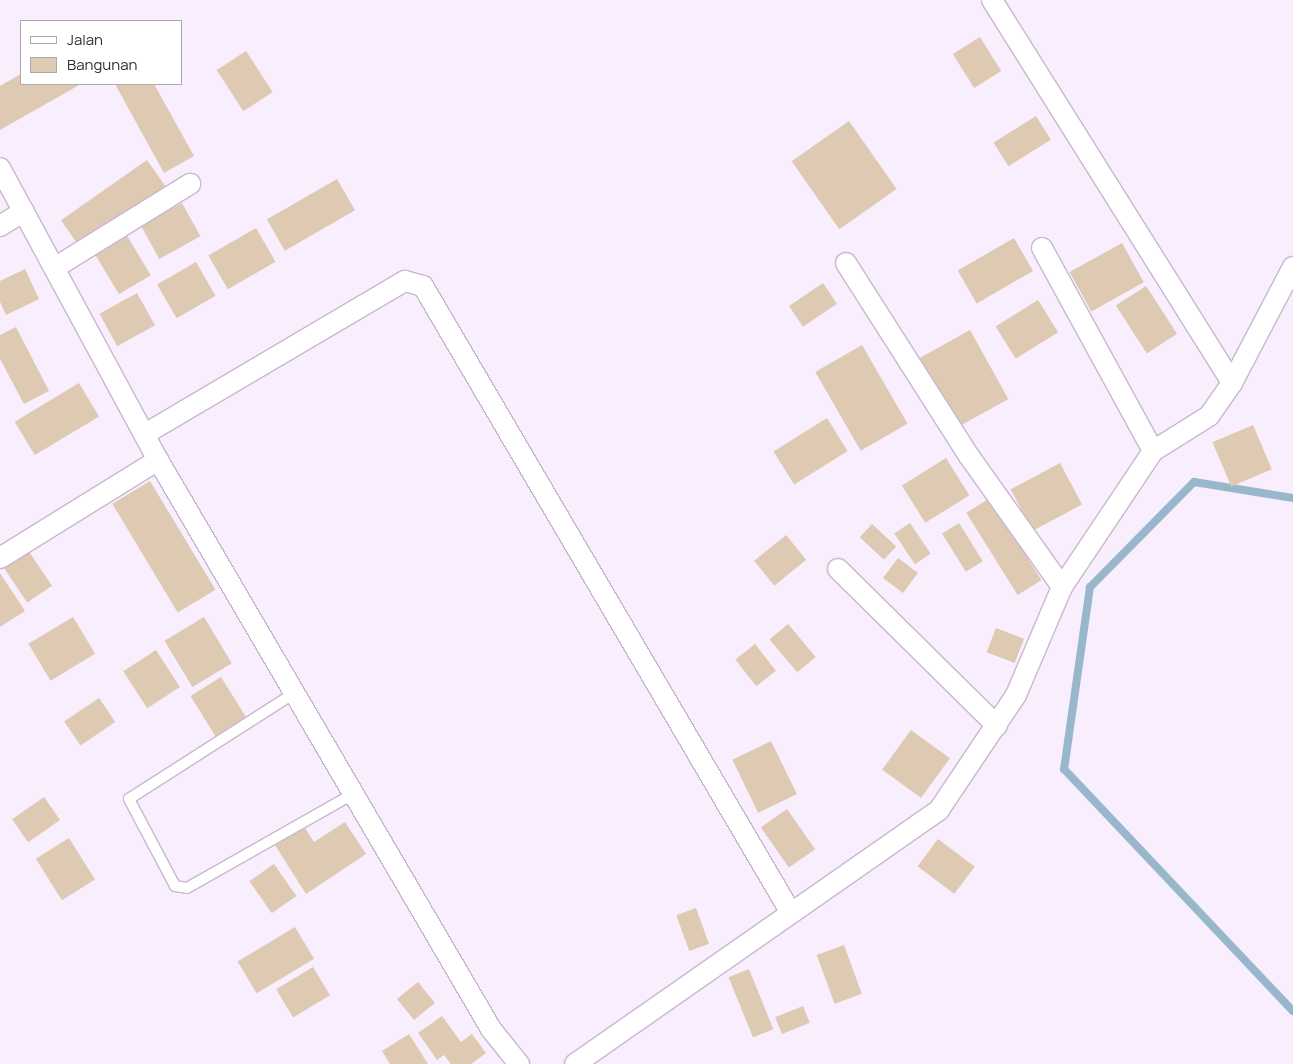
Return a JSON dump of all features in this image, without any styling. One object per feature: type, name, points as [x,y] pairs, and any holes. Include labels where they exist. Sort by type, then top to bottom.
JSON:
[{"type":"street","points":[[992,0],[1232,383]]},
{"type":"street","points":[[0,168],[56,267],[158,460],[355,792],[491,1029],[519,1064]]},
{"type":"street","points":[[56,267],[190,184]]},
{"type":"street","points":[[0,226],[24,212]]},
{"type":"street","points":[[1042,248],[1153,451]]},
{"type":"street","points":[[846,263],[969,456],[1062,587]]},
{"type":"street","points":[[576,1064],[939,810],[1016,695],[1062,587],[1153,451],[1208,416],[1232,383],[1293,267]]},
{"type":"street","points":[[145,434],[405,281],[423,286],[791,914]]},
{"type":"street","points":[[0,558],[158,460]]},
{"type":"street","points":[[838,569],[997,726]]},
{"type":"lane","points":[[296,692],[129,799],[175,886],[187,888],[355,792]]},
{"type":"building","points":[[980,37],[1001,71],[974,88],[953,54]]},
{"type":"building","points":[[246,51],[273,92],[243,111],[217,70]]},
{"type":"building","points":[[20,75],[20,85],[79,85],[0,130],[0,86]]},
{"type":"building","points":[[116,85],[155,85],[194,156],[164,173]]},
{"type":"building","points":[[1036,116],[1051,140],[1008,166],[994,142]]},
{"type":"building","points":[[849,121],[897,189],[839,229],[792,161]]},
{"type":"building","points":[[147,160],[165,186],[79,246],[61,220]]},
{"type":"building","points":[[337,179],[355,210],[285,251],[267,220]]},
{"type":"building","points":[[182,203],[200,236],[159,259],[141,226]]},
{"type":"building","points":[[256,228],[276,262],[228,289],[208,256]]},
{"type":"building","points":[[126,234],[151,275],[119,294],[94,253]]},
{"type":"building","points":[[1014,238],[1033,271],[977,303],[958,270]]},
{"type":"building","points":[[1122,243],[1144,282],[1091,311],[1070,272]]},
{"type":"building","points":[[196,262],[215,296],[177,318],[157,284]]},
{"type":"building","points":[[25,269],[39,299],[6,315],[0,302],[0,281]]},
{"type":"building","points":[[823,283],[837,304],[803,327],[789,306]]},
{"type":"building","points":[[1146,286],[1177,334],[1147,353],[1116,306]]},
{"type":"building","points":[[137,293],[155,325],[117,346],[99,314]]},
{"type":"building","points":[[1038,300],[1058,332],[1016,359],[996,326]]},
{"type":"building","points":[[16,327],[49,391],[24,404],[0,359],[0,335]]},
{"type":"building","points":[[970,330],[1008,399],[958,427],[920,358]]},
{"type":"building","points":[[862,345],[908,424],[861,451],[815,372]]},
{"type":"building","points":[[79,383],[99,416],[35,455],[15,422]]},
{"type":"building","points":[[827,418],[848,451],[794,484],[774,451]]},
{"type":"building","points":[[1253,425],[1272,469],[1231,486],[1212,442]]},
{"type":"building","points":[[946,458],[969,495],[925,523],[902,486]]},
{"type":"building","points":[[1060,463],[1082,504],[1033,531],[1011,489]]},
{"type":"building","points":[[150,481],[215,590],[178,613],[112,504]]},
{"type":"building","points":[[990,498],[1041,580],[1018,595],[966,513]]},
{"type":"building","points":[[910,523],[931,554],[915,564],[894,534]]},
{"type":"building","points":[[959,523],[983,561],[966,572],[942,534]]},
{"type":"building","points":[[872,524],[896,547],[884,560],[860,537]]},
{"type":"building","points":[[786,535],[806,560],[774,586],[754,561]]},
{"type":"building","points":[[28,550],[52,586],[27,602],[3,567]]},
{"type":"building","points":[[898,558],[918,573],[903,593],[883,578]]},
{"type":"building","points":[[0,573],[25,611],[0,627]]},
{"type":"building","points":[[73,617],[95,654],[51,681],[28,644]]},
{"type":"building","points":[[204,617],[232,663],[192,687],[165,641]]},
{"type":"building","points":[[788,624],[816,657],[797,672],[770,639]]},
{"type":"building","points":[[996,628],[1024,639],[1015,663],[987,652]]},
{"type":"building","points":[[755,644],[776,671],[756,686],[735,659]]},
{"type":"building","points":[[156,650],[180,687],[147,708],[123,671]]},
{"type":"building","points":[[221,677],[247,719],[216,738],[190,696]]},
{"type":"building","points":[[99,698],[115,722],[80,746],[64,721]]},
{"type":"building","points":[[911,730],[950,758],[921,798],[882,770]]},
{"type":"building","points":[[771,741],[797,794],[758,813],[732,760]]},
{"type":"building","points":[[44,797],[60,820],[28,842],[12,819]]},
{"type":"building","points":[[787,809],[815,849],[789,867],[761,827]]},
{"type":"building","points":[[345,822],[366,854],[306,894],[273,842],[302,823],[314,842]]},
{"type":"building","points":[[69,838],[95,880],[62,900],[36,859]]},
{"type":"building","points":[[938,839],[975,867],[954,894],[918,866]]},
{"type":"building","points":[[274,864],[296,896],[272,913],[249,881]]},
{"type":"building","points":[[696,908],[709,944],[689,951],[676,915]]},
{"type":"building","points":[[295,927],[314,959],[257,993],[238,962]]},
{"type":"building","points":[[844,945],[862,994],[835,1004],[817,955]]},
{"type":"building","points":[[313,967],[330,995],[293,1017],[276,989]]},
{"type":"building","points":[[749,969],[773,1029],[753,1038],[729,977]]},
{"type":"building","points":[[418,982],[435,1003],[414,1020],[397,999]]},
{"type":"building","points":[[803,1006],[810,1023],[782,1034],[775,1017]]},
{"type":"building","points":[[442,1016],[461,1042],[472,1034],[486,1053],[471,1064],[451,1064],[444,1055],[437,1060],[418,1033]]},
{"type":"building","points":[[409,1034],[428,1064],[390,1064],[382,1051]]},
{"type":"waterway","points":[[1293,498],[1194,482],[1090,587],[1064,769],[1293,1011]]}]
